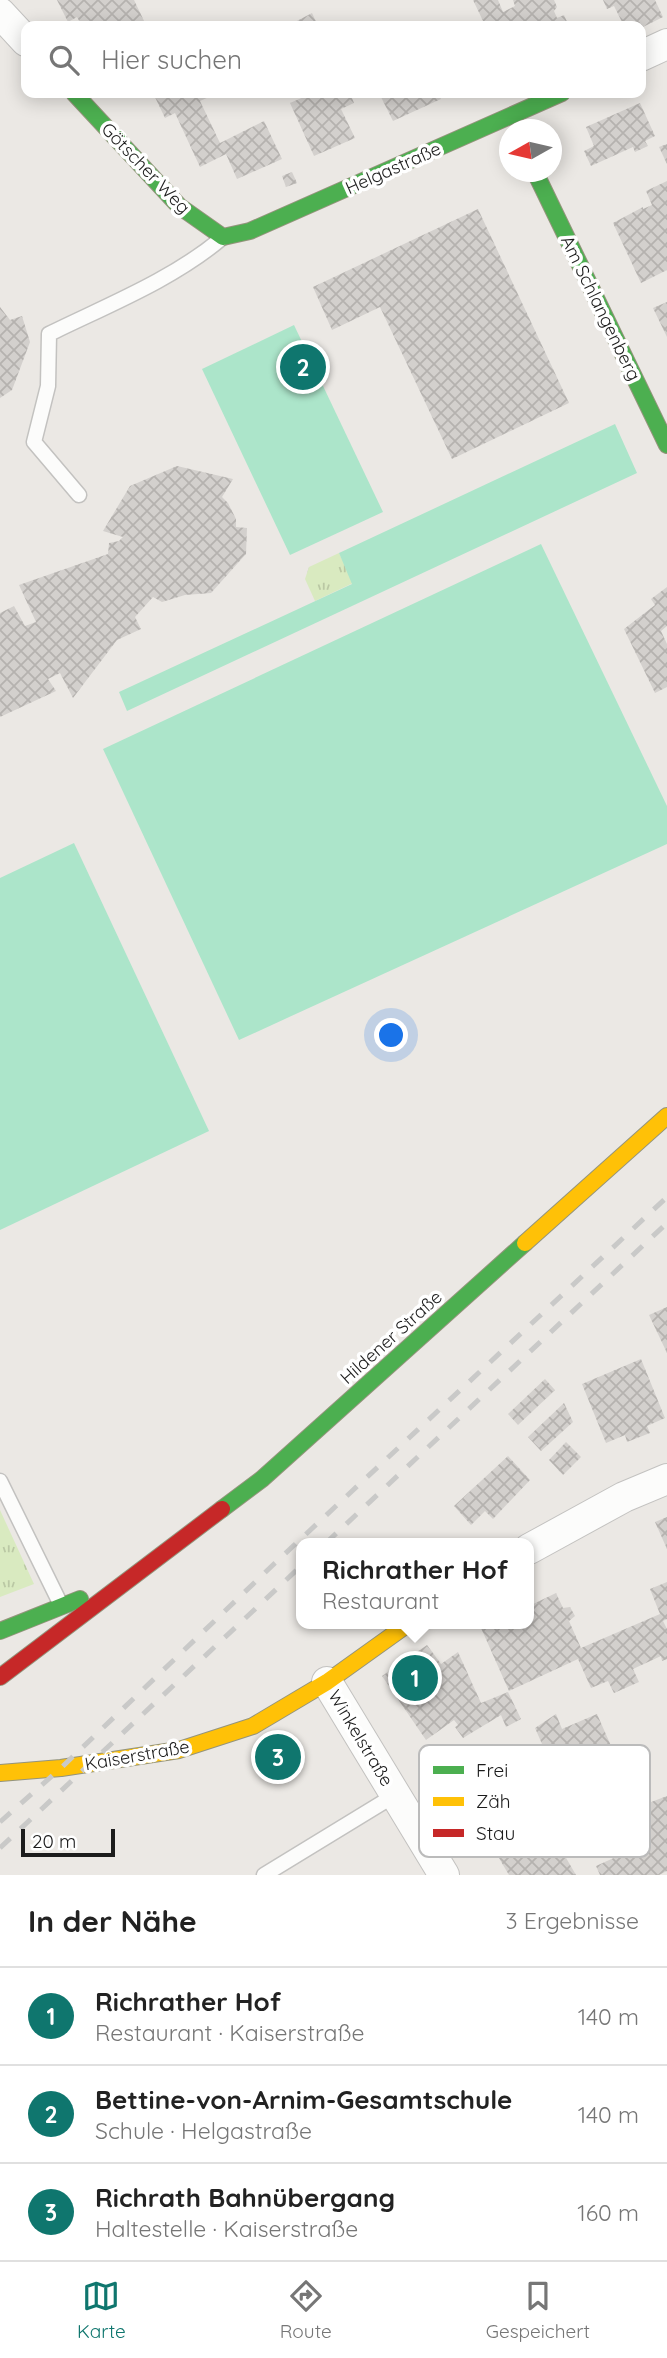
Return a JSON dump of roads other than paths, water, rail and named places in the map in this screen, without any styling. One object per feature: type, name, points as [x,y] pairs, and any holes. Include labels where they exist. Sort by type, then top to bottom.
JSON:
[{"type":"street","points":[[0,13],[21,36]]},
{"type":"street","points":[[646,54],[667,44]]},
{"type":"street","name":"Götscher Weg","points":[[79,98],[179,206],[223,237]]},
{"type":"street","name":"Helgastraße","points":[[519,119],[554,98]]},
{"type":"street","name":"Helgastraße","points":[[223,237],[250,231],[499,128]]},
{"type":"street","name":"Am Schlangenberg","points":[[540,182],[667,445]]},
{"type":"street","name":"Hildener Straße","points":[[0,1677],[262,1479],[667,1116]]},
{"type":"street","points":[[534,1546],[624,1497],[667,1479]]},
{"type":"street","name":"Hildener Straße","points":[[0,1631],[134,1577]]},
{"type":"street","name":"Kaiserstraße","points":[[0,1773],[61,1768],[179,1750],[253,1726],[327,1682],[401,1629]]},
{"type":"street","name":"Winkelstraße","points":[[327,1682],[419,1834]]},
{"type":"street","name":"Winkelstraße","points":[[433,1857],[444,1875]]},
{"type":"lane","points":[[79,495],[34,442],[48,386],[49,334],[178,270],[199,258],[223,237]]},
{"type":"lane","points":[[0,1481],[70,1622]]},
{"type":"lane","name":"Winkelstraße","points":[[264,1875],[395,1795]]},
{"type":"railway","points":[[302,1538],[667,1197]]},
{"type":"railway","points":[[331,1538],[667,1223]]},
{"type":"railway","points":[[0,1822],[61,1768],[296,1543]]},
{"type":"railway","points":[[0,1848],[296,1571]]},
{"type":"place","name":"Bettine-von-Arnim-Gesamtschule","points":[[303,367]]},
{"type":"place","name":"Richrather Hof","points":[[415,1678]]},
{"type":"place","name":"Richrath Bahnübergang","points":[[278,1757]]}]
